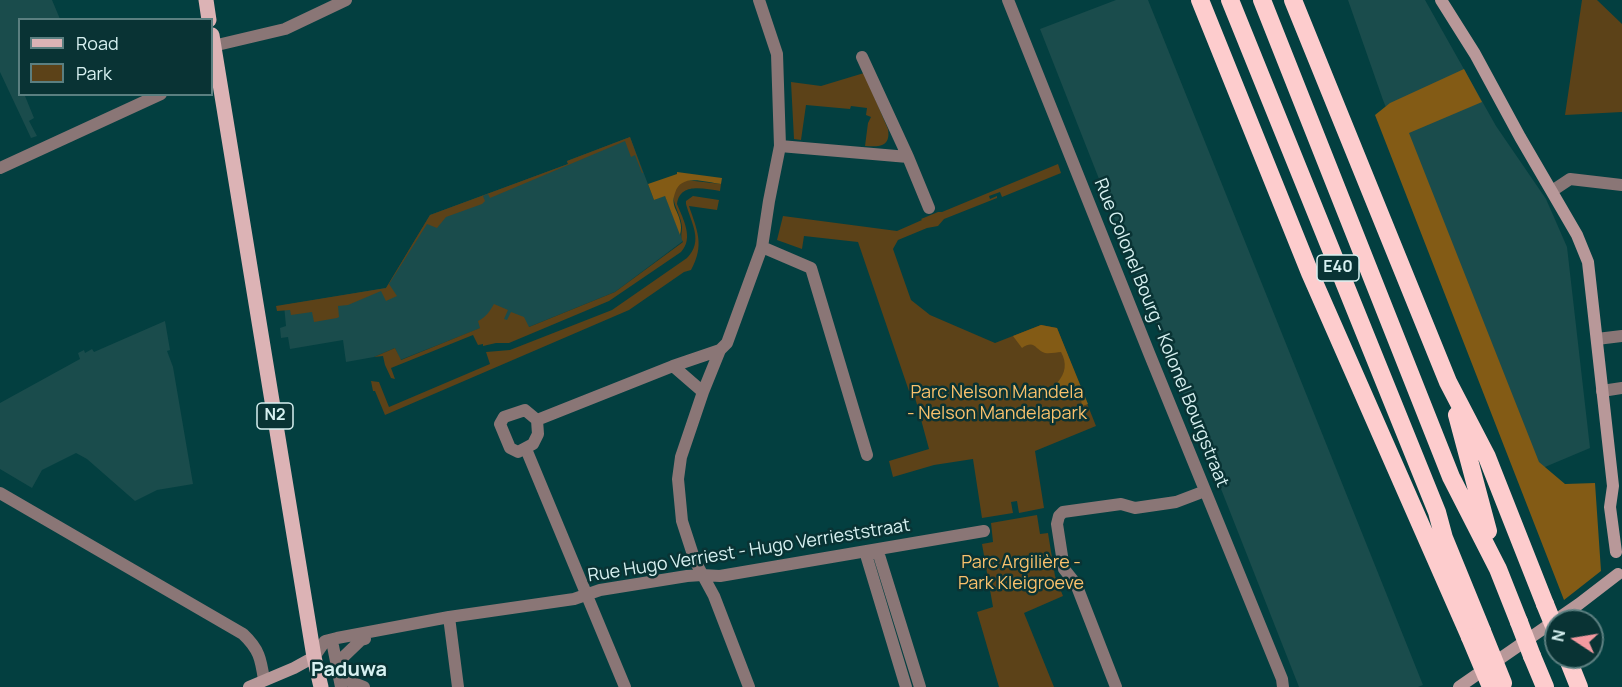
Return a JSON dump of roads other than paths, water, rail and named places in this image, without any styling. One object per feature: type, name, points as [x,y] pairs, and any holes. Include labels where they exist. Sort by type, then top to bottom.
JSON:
[{"type":"highway","name":"E40","points":[[1200,0],[1310,273],[1499,686]]},
{"type":"highway","name":"E40","points":[[1230,0],[1437,512],[1476,634]]},
{"type":"highway","name":"E40","points":[[1262,0],[1451,477],[1498,569],[1545,687]]},
{"type":"highway","name":"E40","points":[[1293,0],[1448,382],[1487,457],[1547,609]]},
{"type":"highway","name":"E40","points":[[1448,382],[1498,569]]},
{"type":"highway","points":[[1572,669],[1579,687]]},
{"type":"main road","points":[[206,0],[209,18]]},
{"type":"main road","name":"N2","points":[[214,68],[321,687]]},
{"type":"street","points":[[213,41],[285,30],[346,0]]},
{"type":"street","points":[[537,420],[673,366],[720,350],[728,343],[762,247],[780,146],[777,54],[759,0]]},
{"type":"street","name":"Rue Colonel Bourg - Kolonel Bourgstraat","points":[[1008,0],[1284,684]]},
{"type":"street","points":[[1441,0],[1475,54],[1577,235],[1588,262],[1613,486],[1610,507],[1619,547],[1615,567],[1620,576],[1459,687]]},
{"type":"street","points":[[862,57],[929,208]]},
{"type":"street","points":[[0,168],[157,96]]},
{"type":"street","points":[[780,146],[908,157]]},
{"type":"street","points":[[1552,191],[1570,179],[1622,185]]},
{"type":"street","points":[[762,247],[811,268],[867,455]]},
{"type":"street","points":[[1597,339],[1622,336]]},
{"type":"street","points":[[720,350],[681,457],[678,479],[682,521],[695,561],[714,596],[749,687]]},
{"type":"street","points":[[673,366],[703,392]]},
{"type":"street","points":[[1602,391],[1622,388]]},
{"type":"street","points":[[525,410],[537,420],[538,434],[533,444],[526,449],[518,452],[510,448],[500,424],[504,417],[525,410]]},
{"type":"street","points":[[526,449],[625,687]]},
{"type":"street","points":[[1613,486],[1622,504]]},
{"type":"street","points":[[1116,687],[1076,584],[1064,569],[1057,524],[1059,516],[1063,512],[1121,504],[1135,508],[1176,502],[1205,492]]},
{"type":"street","points":[[0,493],[243,634],[260,656],[265,683]]},
{"type":"street","name":"Rue Hugo Verriest - Hugo Verrieststraat","points":[[314,657],[325,641],[449,617],[574,599],[600,590],[702,574],[720,576],[984,531]]},
{"type":"street","points":[[906,687],[867,558],[871,551],[879,555],[920,687]]},
{"type":"street","points":[[449,617],[456,686]]},
{"type":"street","points":[[339,676],[361,640],[364,639]]},
{"type":"street","points":[[333,646],[339,676]]},
{"type":"street","points":[[249,687],[265,683],[314,657]]},
{"type":"street","points":[[339,676],[364,687]]},
{"type":"district","name":"Paduwa","points":[[349,670]]},
{"type":"park label","name":"Parc Nelson Mandela - Nelson Mandelapark","points":[[997,403]]},
{"type":"park label","name":"Parc Argilière - Park Kleigroeve","points":[[1021,573]]}]
